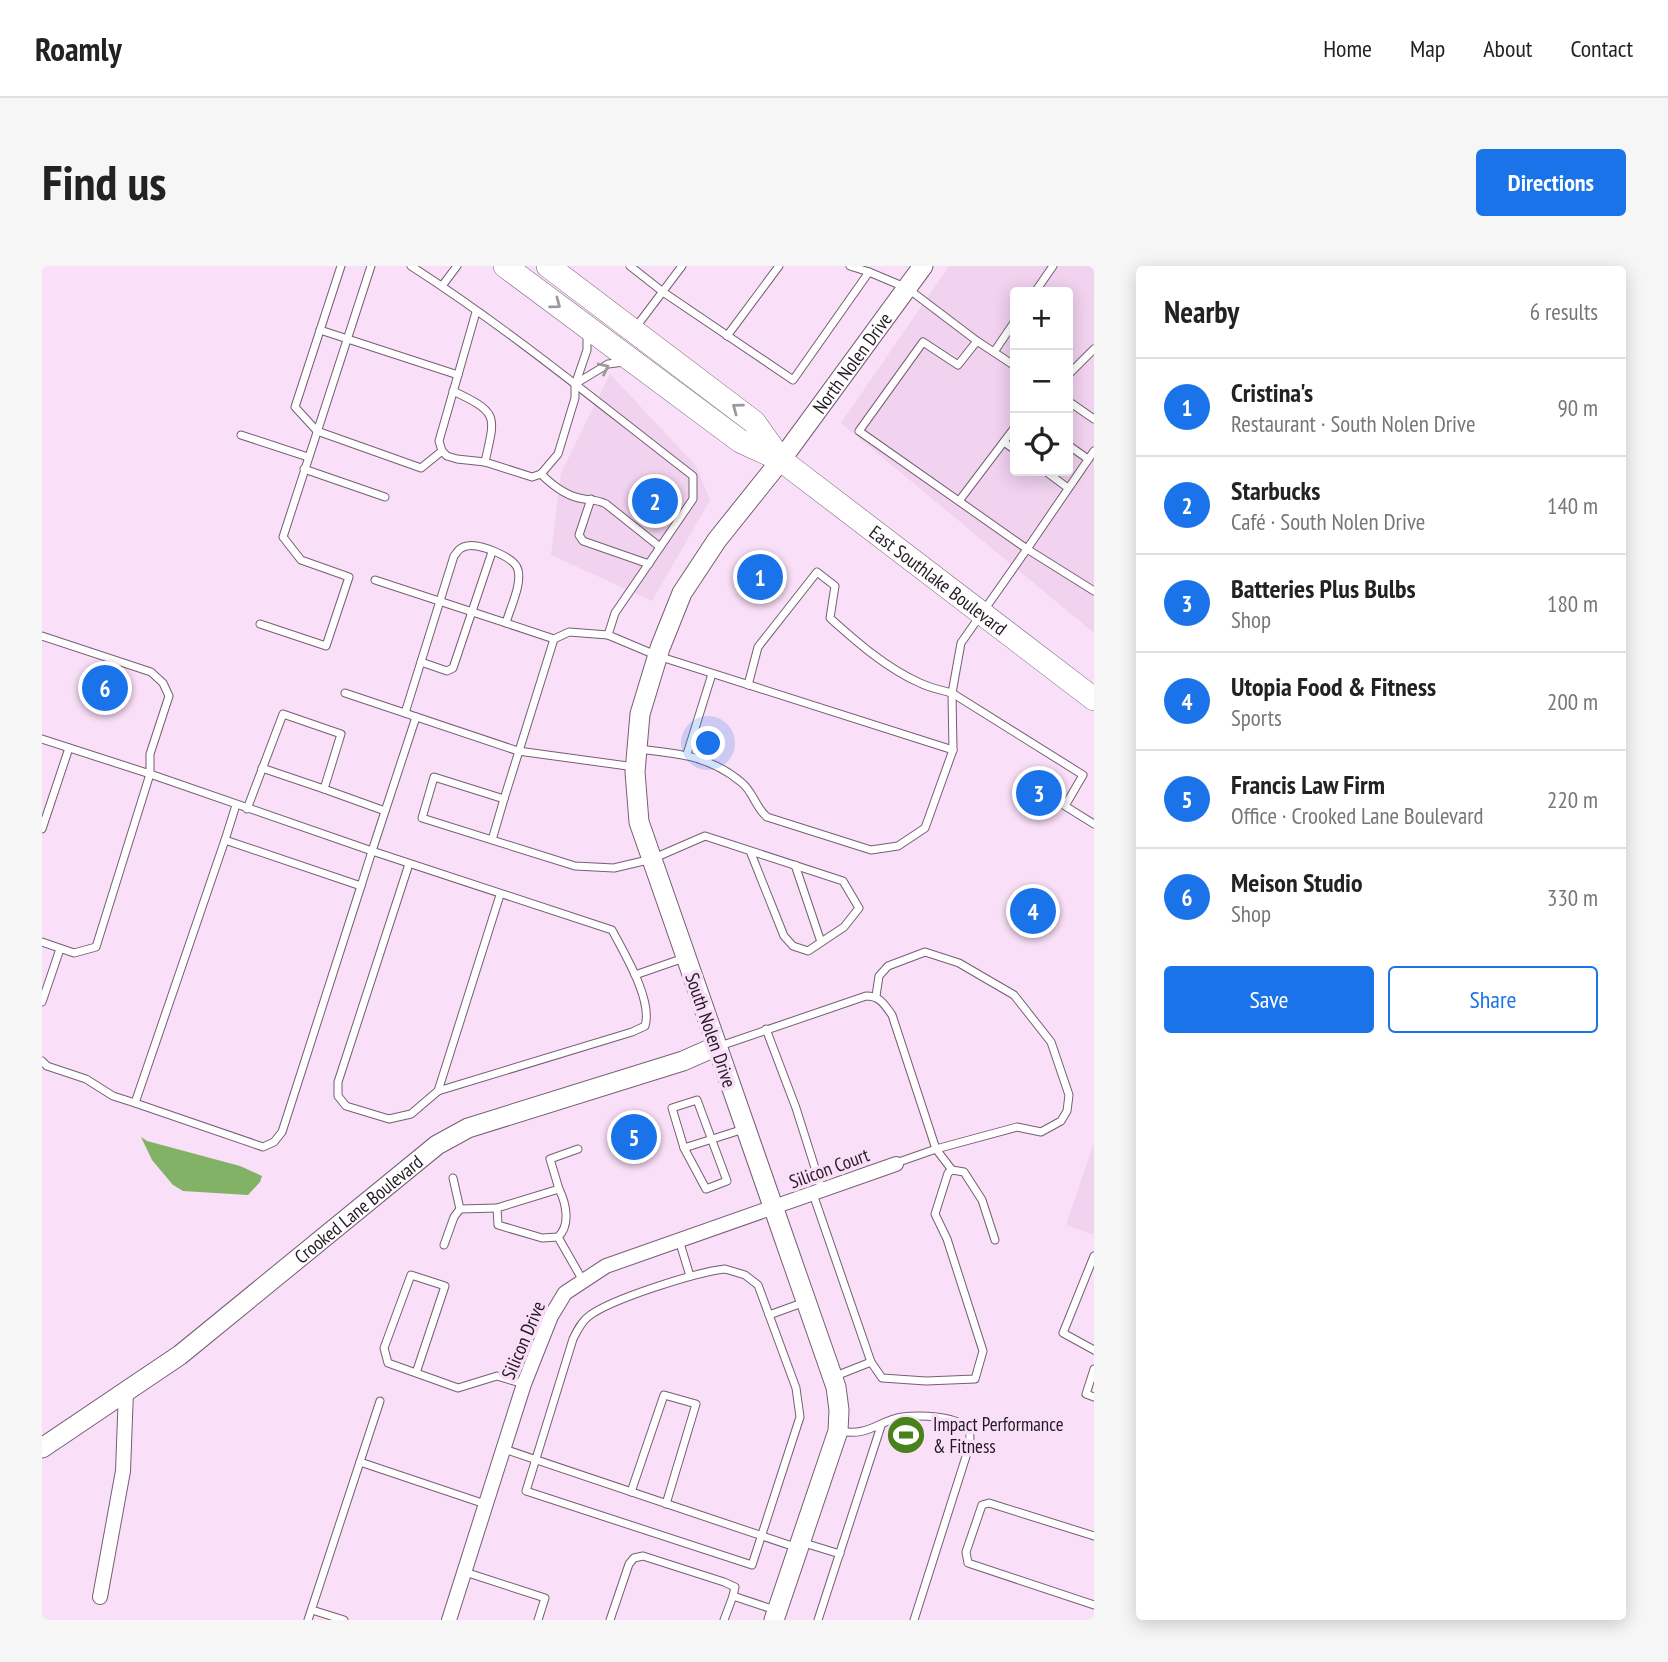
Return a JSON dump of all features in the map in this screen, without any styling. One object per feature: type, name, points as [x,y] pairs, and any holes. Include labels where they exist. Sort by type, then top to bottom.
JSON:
[{"type":"main road","name":"East Southlake Boulevard","points":[[505,266],[740,441],[781,460],[1094,699]]},
{"type":"main road","name":"East Southlake Boulevard","points":[[548,266],[754,422],[781,460]]},
{"type":"street","name":"North Nolen Drive","points":[[781,460],[923,266]]},
{"type":"street","name":"South Nolen Drive","points":[[775,1615],[838,1430],[839,1410],[832,1378],[807,1302],[639,822],[636,758],[640,714],[682,593],[718,540],[781,460]]},
{"type":"street","name":"Crooked Lane Boulevard","points":[[42,1448],[180,1355],[437,1145],[468,1128],[683,1061],[717,1046]]},
{"type":"street","name":"Silicon Court","points":[[775,1208],[896,1164]]},
{"type":"street","name":"Silicon Drive","points":[[449,1620],[524,1384],[551,1316],[565,1293],[606,1265],[775,1208]]},
{"type":"street","points":[[100,1597],[123,1471],[126,1391]]},
{"type":"lane","points":[[341,266],[295,407],[317,431],[421,468],[442,451]]},
{"type":"lane","points":[[260,624],[326,646],[348,577],[301,560],[283,537],[371,266]]},
{"type":"lane","points":[[411,266],[575,385],[693,476],[693,499],[615,613],[608,635]]},
{"type":"lane","points":[[442,286],[457,266]]},
{"type":"lane","points":[[630,266],[663,292],[793,380],[869,272]]},
{"type":"lane","points":[[634,331],[682,266]]},
{"type":"lane","points":[[727,336],[779,266]]},
{"type":"lane","points":[[850,266],[907,288],[1010,363]]},
{"type":"lane","points":[[1039,287],[1054,266]]},
{"type":"lane","points":[[476,312],[439,441],[442,451],[457,459],[485,462],[532,477],[541,474],[558,454],[575,398],[575,385],[587,350],[586,326]]},
{"type":"lane","points":[[994,352],[1010,328]]},
{"type":"lane","points":[[320,330],[458,375]]},
{"type":"lane","points":[[977,341],[958,365],[923,342],[859,431],[1027,549],[1094,591]]},
{"type":"lane","points":[[1073,370],[1094,349]]},
{"type":"lane","points":[[575,385],[608,364],[636,363]]},
{"type":"lane","points":[[453,391],[468,398],[492,417],[494,425],[485,462]]},
{"type":"lane","points":[[1073,404],[1094,419]]},
{"type":"lane","points":[[958,501],[1010,434]]},
{"type":"lane","points":[[241,435],[308,457]]},
{"type":"lane","points":[[1004,442],[1010,446]]},
{"type":"lane","points":[[1073,448],[1088,460]]},
{"type":"lane","points":[[345,693],[518,751],[636,758],[687,754],[713,764],[744,784],[758,810],[767,817],[871,850],[898,846],[925,828],[953,750],[952,693],[961,643],[983,615],[1094,450]]},
{"type":"lane","points":[[304,470],[385,497]]},
{"type":"lane","points":[[541,474],[553,486],[583,499],[606,504],[660,547]]},
{"type":"lane","points":[[1052,476],[1069,488]]},
{"type":"lane","points":[[591,499],[579,535],[583,541],[649,564]]},
{"type":"lane","points":[[405,713],[454,556],[460,548],[470,545],[512,558],[518,567],[520,577],[506,623]]},
{"type":"lane","points":[[421,663],[447,671],[453,668],[492,552]]},
{"type":"lane","points":[[748,685],[758,647],[817,572],[835,586],[830,618],[869,652],[920,683],[952,693],[1083,775],[1065,806],[1093,822]]},
{"type":"lane","points":[[375,580],[554,639],[569,632],[608,635],[658,656],[953,750]]},
{"type":"lane","points":[[42,636],[151,672],[163,682],[169,696],[150,754],[150,774],[96,947],[74,953],[42,942]]},
{"type":"lane","points":[[492,840],[554,639]]},
{"type":"lane","points":[[687,754],[712,674]]},
{"type":"lane","points":[[247,808],[282,714],[341,734],[324,789]]},
{"type":"lane","points":[[42,1061],[47,1066],[86,1079],[113,1096],[263,1147],[274,1142],[282,1132],[416,717]]},
{"type":"lane","points":[[42,739],[150,774],[500,895],[612,930],[635,975],[648,1016],[645,1026],[438,1091],[411,1114],[389,1119],[346,1106],[338,1096],[338,1082],[409,864]]},
{"type":"lane","points":[[42,829],[69,748]]},
{"type":"lane","points":[[262,768],[385,811]]},
{"type":"lane","points":[[504,799],[435,777],[422,818],[575,866],[614,868],[652,859],[705,836],[843,881],[859,908],[844,927],[808,951],[793,946],[784,936],[750,851]]},
{"type":"lane","points":[[135,1103],[236,805]]},
{"type":"lane","points":[[225,840],[361,886]]},
{"type":"lane","points":[[795,865],[821,942]]},
{"type":"lane","points":[[438,1091],[500,895]]},
{"type":"lane","points":[[42,1002],[60,948]]},
{"type":"lane","points":[[876,996],[879,976],[888,966],[925,952],[941,955],[1014,995],[1051,1042],[1069,1095],[1068,1111],[1061,1121],[1041,1132],[1017,1127],[936,1149],[896,1164]]},
{"type":"lane","points":[[635,975],[686,957]]},
{"type":"lane","points":[[717,1046],[866,996],[876,996],[884,1002],[892,1016],[936,1149],[952,1170],[964,1172],[982,1200],[995,1240]]},
{"type":"lane","points":[[766,1029],[796,1108],[818,1192],[871,1362],[882,1378],[926,1381],[975,1379],[983,1351],[947,1240],[935,1214],[947,1174],[952,1170]]},
{"type":"lane","points":[[697,1100],[727,1181],[706,1189],[684,1148],[673,1108],[697,1100]]},
{"type":"lane","points":[[684,1148],[746,1128]]},
{"type":"lane","points":[[497,1208],[498,1225],[542,1238],[558,1237],[563,1232],[565,1200],[550,1159],[578,1149]]},
{"type":"lane","points":[[444,1245],[454,1217],[460,1209],[453,1178]]},
{"type":"lane","points":[[460,1209],[497,1208],[559,1189]]},
{"type":"lane","points":[[558,1237],[582,1279]]},
{"type":"lane","points":[[679,1240],[690,1276]]},
{"type":"lane","points":[[1094,1256],[1063,1333],[1094,1350]]},
{"type":"lane","points":[[725,1269],[745,1275],[758,1284],[769,1315],[796,1388],[800,1417],[752,1565],[526,1491],[573,1339],[586,1319],[601,1309],[690,1276],[725,1269]]},
{"type":"lane","points":[[416,1373],[445,1286],[411,1275],[384,1348],[388,1363],[416,1373],[458,1388],[497,1376],[524,1384]]},
{"type":"lane","points":[[769,1315],[807,1302]]},
{"type":"lane","points":[[832,1378],[871,1362]]},
{"type":"lane","points":[[1094,1369],[1086,1394],[1094,1397]]},
{"type":"lane","points":[[631,1492],[664,1395],[696,1404],[666,1504]]},
{"type":"lane","points":[[308,1620],[380,1401]]},
{"type":"lane","points":[[838,1430],[852,1433],[911,1416],[946,1418],[961,1423],[968,1429],[970,1437],[914,1620]]},
{"type":"lane","points":[[818,1620],[881,1426]]},
{"type":"lane","points":[[504,1450],[762,1535],[840,1553]]},
{"type":"lane","points":[[360,1462],[486,1504]]},
{"type":"lane","points":[[1094,1536],[989,1503],[982,1505],[966,1552],[968,1563],[1094,1605]]},
{"type":"lane","points":[[610,1620],[629,1564],[634,1558],[643,1556],[735,1587],[724,1620]]},
{"type":"lane","points":[[465,1572],[545,1598],[538,1620]]},
{"type":"lane","points":[[733,1596],[775,1615]]},
{"type":"lane","points":[[312,1610],[344,1620]]},
{"type":"shaded area","points":[[949,266],[1094,266],[1094,633],[841,423]]},
{"type":"shaded area","points":[[610,374],[696,466],[710,500],[652,601],[551,555],[561,473]]},
{"type":"shaded area","points":[[141,1137],[147,1141],[240,1166],[262,1176],[260,1182],[248,1195],[183,1191],[173,1185],[152,1160]]},
{"type":"shaded area","points":[[1094,1143],[1094,1235],[1066,1225]]},
{"type":"place","name":"Starbucks","points":[[655,501]]},
{"type":"place","name":"Cristina's","points":[[760,577]]},
{"type":"place","name":"Meison Studio","points":[[105,688]]},
{"type":"place","name":"Batteries Plus Bulbs","points":[[1039,793]]},
{"type":"place","name":"Utopia Food & Fitness","points":[[1033,911]]},
{"type":"place","name":"Francis Law Firm","points":[[634,1137]]},
{"type":"place","name":"Impact Performance & Fitness","points":[[906,1435]]}]
